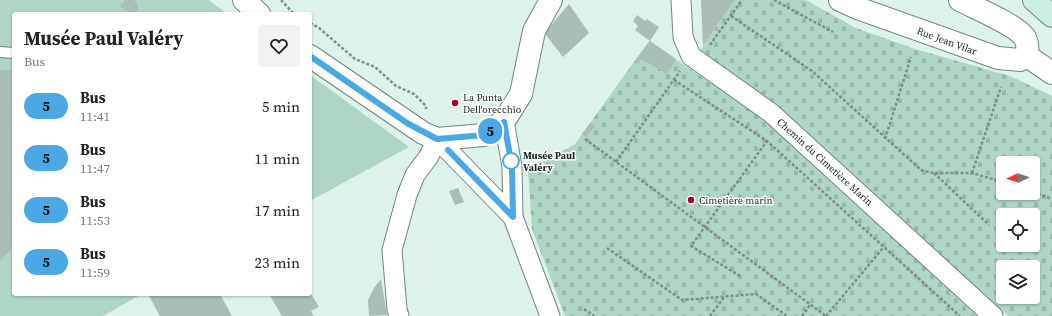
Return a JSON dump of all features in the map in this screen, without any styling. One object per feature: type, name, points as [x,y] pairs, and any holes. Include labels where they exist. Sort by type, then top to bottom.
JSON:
[{"type":"main road","points":[[1034,0],[1052,16]]},
{"type":"street","points":[[244,0],[257,12]]},
{"type":"street","points":[[437,139],[484,135],[504,122],[521,94],[534,31],[551,0]]},
{"type":"street","name":"Chemin du Cimetière Marin","points":[[681,0],[683,37],[691,56],[771,113],[993,316]]},
{"type":"street","name":"Rue Jean Vilar","points":[[840,0],[860,9],[998,58],[1020,60],[1027,56]]},
{"type":"street","points":[[960,0],[1004,22],[1024,37],[1028,46],[1027,56],[1052,73]]},
{"type":"street","points":[[312,57],[407,123],[437,139],[513,217]]},
{"type":"street","points":[[504,122],[512,167],[513,217],[550,316]]},
{"type":"street","points":[[399,316],[397,309],[392,250],[415,175],[429,156],[437,139]]},
{"type":"lane","points":[[0,52],[12,53]]},
{"type":"path","points":[[281,0],[292,12]]},
{"type":"path","points":[[774,0],[833,32]]},
{"type":"path","points":[[731,16],[812,71],[885,139],[921,170],[933,173],[972,173],[996,180]]},
{"type":"path","points":[[312,24],[319,28]]},
{"type":"path","points":[[885,139],[911,57]]},
{"type":"path","points":[[616,162],[681,70]]},
{"type":"path","points":[[674,80],[767,141],[883,248],[960,316]]},
{"type":"path","points":[[972,173],[1001,87]]},
{"type":"path","points":[[585,139],[826,316],[883,248]]},
{"type":"path","points":[[740,276],[691,246],[767,141]]},
{"type":"path","points":[[933,173],[989,225]]},
{"type":"path","points":[[1040,195],[1052,199]]},
{"type":"path","points":[[607,248],[682,300],[756,294],[787,316]]},
{"type":"path","points":[[710,316],[725,296]]},
{"type":"path","points":[[802,316],[810,305]]},
{"type":"path","points":[[584,309],[594,316]]},
{"type":"green space","points":[[0,0],[209,0],[224,12],[12,12],[12,296],[138,296],[103,316],[0,316]]},
{"type":"green space","points":[[735,0],[806,0],[856,28],[915,49],[1010,76],[1052,96],[1052,316],[1008,316],[775,105],[700,51]]},
{"type":"green space","name":"Cimetière marin","points":[[649,41],[765,120],[978,316],[565,316],[532,229],[528,171],[575,144]]},
{"type":"green space","points":[[312,76],[409,147],[312,200]]},
{"type":"building","points":[[125,0],[134,0],[137,3],[138,9],[136,12],[128,12],[120,6]]},
{"type":"building","points":[[701,0],[735,0],[703,46]]},
{"type":"building","points":[[569,4],[589,33],[563,57],[546,35],[546,31]]},
{"type":"building","points":[[637,15],[645,21],[647,19],[659,27],[650,41],[635,30],[638,26],[633,21]]},
{"type":"building","points":[[650,41],[676,59],[667,74],[641,59],[638,64],[635,61]]},
{"type":"building","points":[[0,70],[12,71],[12,248],[0,261]]},
{"type":"building","points":[[590,123],[595,126],[586,137],[582,134]]},
{"type":"building","points":[[458,188],[464,202],[455,205],[449,191]]},
{"type":"building","points":[[381,279],[387,315],[369,316],[368,300],[374,288]]},
{"type":"building","points":[[312,295],[319,307],[311,311],[314,316],[282,316],[270,296]]},
{"type":"building","points":[[149,296],[221,296],[232,316],[160,316]]},
{"type":"bus line","name":"5","points":[[312,57],[407,123],[423,133],[437,139],[484,135],[504,122],[512,167],[513,217],[448,150]]},
{"type":"place","name":"La Punta Dell'orecchio","points":[[455,103]]},
{"type":"place","name":"Musée Paul Valéry","points":[[511,161]]},
{"type":"place","name":"Cimetière marin","points":[[691,200]]}]
